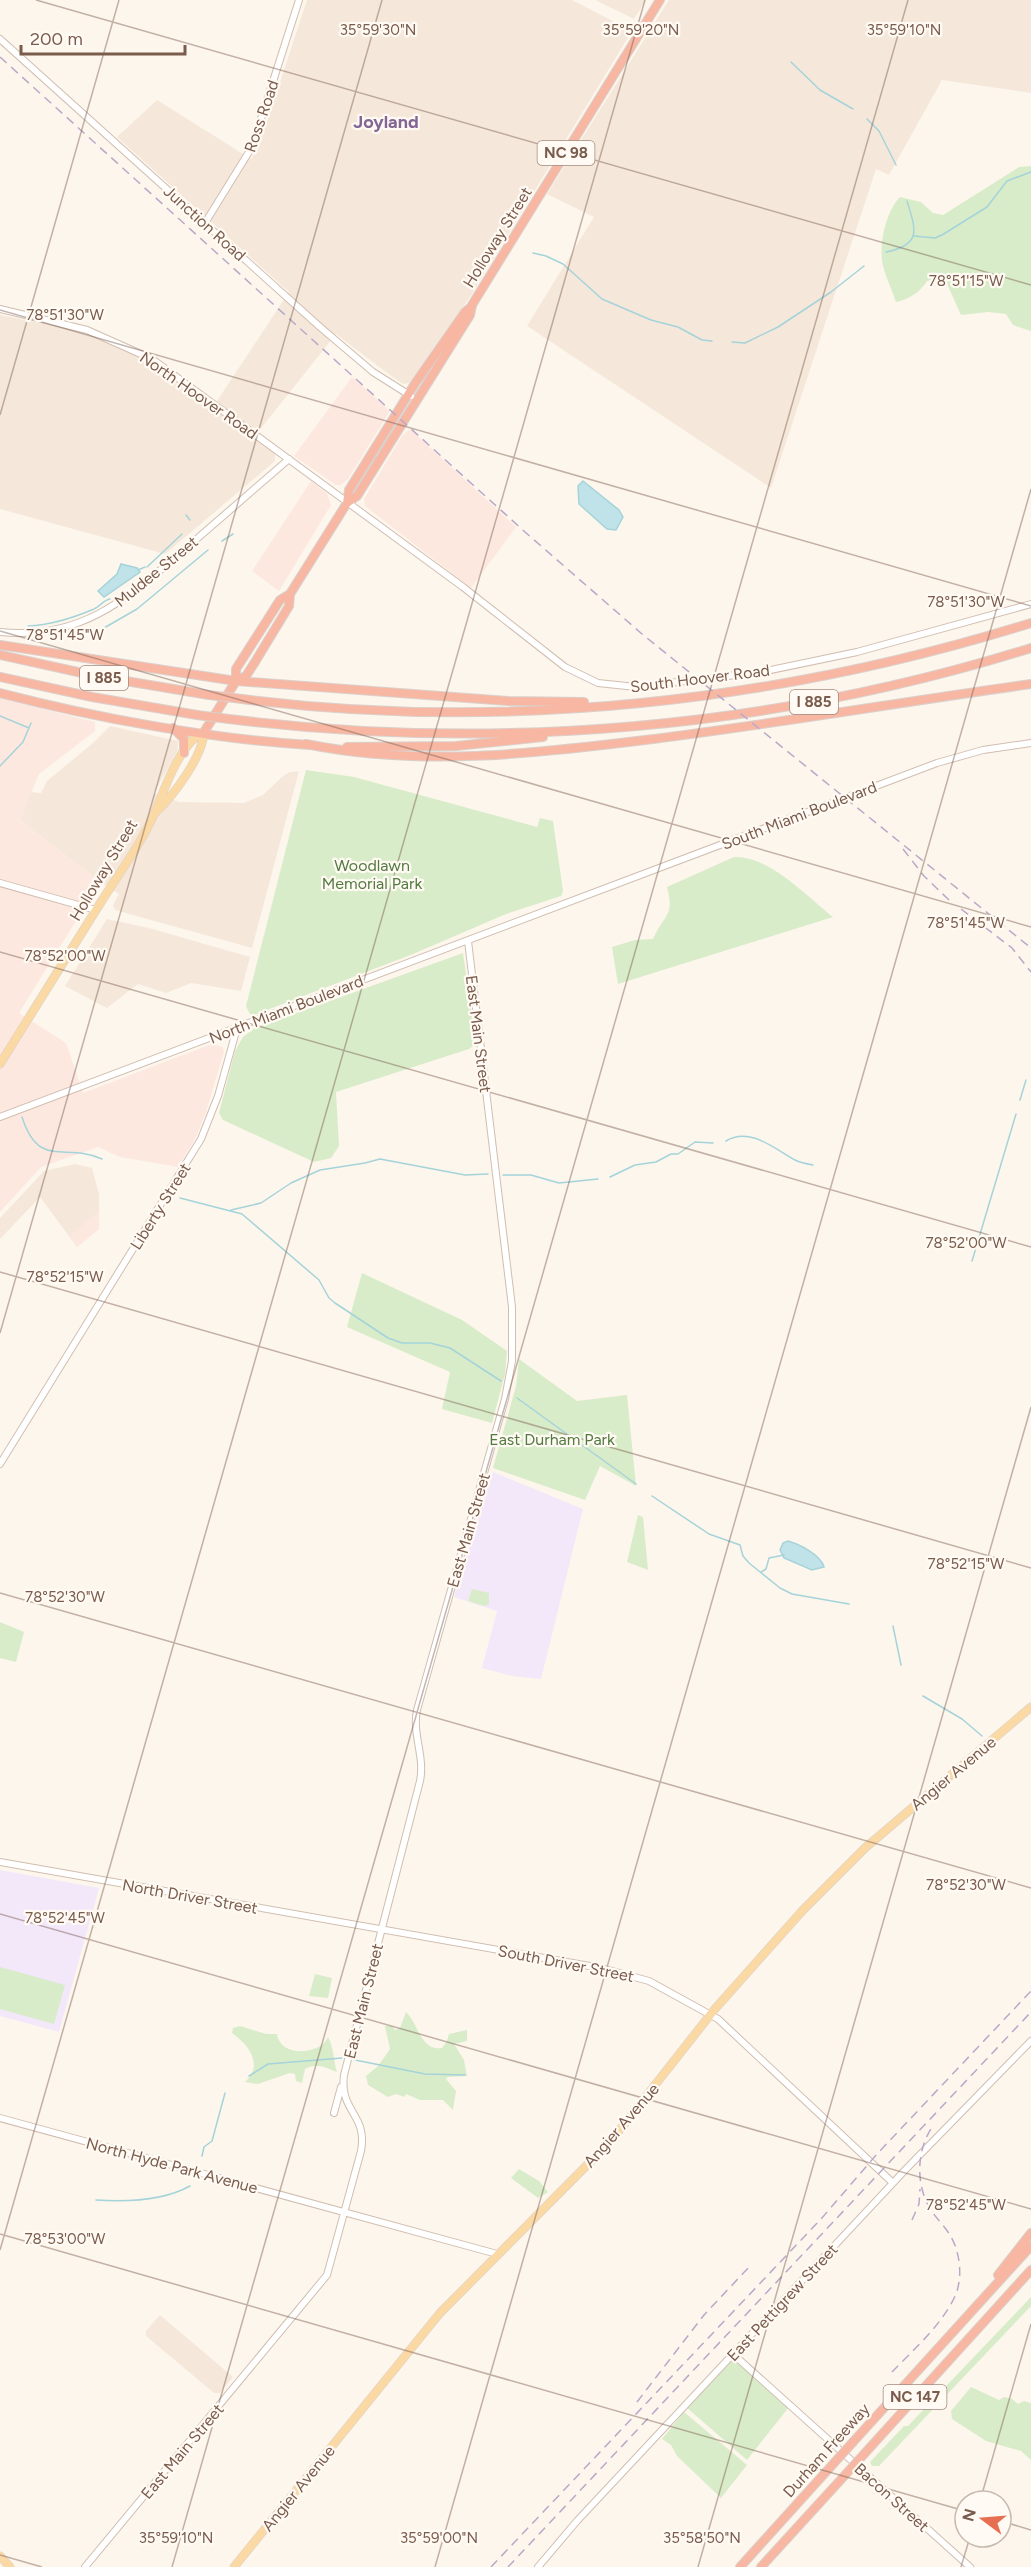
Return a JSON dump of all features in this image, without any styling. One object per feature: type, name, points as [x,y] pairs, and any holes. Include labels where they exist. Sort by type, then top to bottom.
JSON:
[{"type":"highway","name":"Holloway Street","points":[[347,503],[349,490],[408,395],[472,305],[660,0]]},
{"type":"highway","name":"Holloway Street","points":[[236,681],[236,669],[251,645],[280,600],[290,594],[347,503],[357,496],[470,315],[472,305]]},
{"type":"highway","name":"Holloway Street","points":[[204,732],[236,681],[246,676],[255,662],[289,606],[290,594]]},
{"type":"highway","name":"I 885","points":[[0,655],[96,676],[242,699],[367,710],[466,712],[549,710],[665,700],[763,686],[861,668],[957,644],[1031,622]]},
{"type":"highway","points":[[0,645],[236,681],[508,701],[665,700]]},
{"type":"highway","name":"I 885","points":[[0,677],[92,697],[197,715],[322,729],[416,733],[592,730],[717,718],[817,702],[915,680],[1031,648]]},
{"type":"highway","points":[[255,662],[259,678],[270,683]]},
{"type":"highway","points":[[0,693],[55,706],[172,727],[343,751],[405,756],[480,757],[531,754],[729,730],[1031,684]]},
{"type":"highway","points":[[172,727],[184,739],[184,753]]},
{"type":"highway","points":[[306,744],[381,747],[448,746],[506,742],[592,730]]},
{"type":"highway","points":[[965,2319],[1031,2233]]},
{"type":"highway","name":"Durham Freeway","points":[[740,2567],[1031,2246]]},
{"type":"highway","name":"Durham Freeway","points":[[761,2567],[1031,2270]]},
{"type":"highway","points":[[966,2341],[1031,2278]]},
{"type":"main road","name":"Holloway Street","points":[[0,1064],[155,813],[161,793],[184,753],[194,738],[204,732]]},
{"type":"main road","name":"Holloway Street","points":[[155,813],[170,799],[204,744],[204,732]]},
{"type":"main road","name":"Angier Avenue","points":[[234,2567],[440,2313],[611,2141],[711,2014],[803,1910],[838,1874],[1031,1707]]},
{"type":"main road","points":[[0,2556],[10,2567]]},
{"type":"street","name":"Ross Road","points":[[205,223],[252,147],[299,0]]},
{"type":"street","name":"Junction Road","points":[[0,39],[359,360],[417,400]]},
{"type":"street","name":"North Hoover Road","points":[[0,309],[87,330],[140,352],[190,385],[347,503]]},
{"type":"street","name":"Muldee Street","points":[[0,632],[34,633],[64,628],[113,607],[140,587],[289,459]]},
{"type":"street","name":"South Hoover Road","points":[[347,503],[480,600],[565,667],[589,680],[608,685],[627,687],[663,685],[807,663],[934,632],[1031,604]]},
{"type":"street","name":"South Miami Boulevard","points":[[572,901],[936,763],[983,750],[1031,743]]},
{"type":"street","points":[[0,882],[96,910]]},
{"type":"street","name":"North Miami Boulevard","points":[[0,1117],[572,901]]},
{"type":"street","name":"East Main Street","points":[[334,2113],[422,1772],[422,1758],[415,1723],[417,1710],[502,1408],[512,1361],[512,1307],[468,941]]},
{"type":"street","name":"Liberty Street","points":[[0,1464],[201,1139],[218,1096],[237,1028]]},
{"type":"street","name":"North Driver Street","points":[[0,1862],[380,1930]]},
{"type":"street","name":"South Driver Street","points":[[380,1930],[625,1973],[649,1981],[711,2014],[893,2183]]},
{"type":"street","name":"East Pettigrew Street","points":[[538,2567],[595,2501],[893,2183],[1031,2041]]},
{"type":"street","name":"East Main Street","points":[[86,2567],[327,2275],[363,2136],[358,2120],[344,2099],[344,2074]]},
{"type":"street","name":"North Hyde Park Avenue","points":[[0,2118],[497,2254]]},
{"type":"street","name":"Bacon Street","points":[[734,2355],[970,2567]]},
{"type":"shaded area","points":[[307,0],[572,0],[632,31],[470,297],[409,383],[403,384],[336,334],[254,437],[275,453],[275,461],[165,554],[0,509],[0,315],[55,326],[108,342],[152,364],[213,407],[289,292],[117,137],[157,100],[251,159],[258,149]]},
{"type":"shaded area","points":[[595,0],[646,0],[634,19]]},
{"type":"shaded area","points":[[669,0],[1031,0],[1031,93],[942,80],[889,175],[876,169],[771,488],[527,326],[594,217],[547,194]]},
{"type":"shaded area","points":[[352,377],[390,411],[348,479],[341,485],[336,485],[294,456]]},
{"type":"shaded area","points":[[410,429],[516,527],[471,588],[365,506],[364,499],[402,436]]},
{"type":"shaded area","points":[[311,481],[327,493],[331,505],[279,591],[252,571]]},
{"type":"shaded area","points":[[0,698],[95,722],[95,731],[39,774],[20,820],[100,882],[19,1013],[66,1043],[83,1093],[212,1044],[223,1047],[224,1052],[205,1115],[194,1141],[178,1167],[120,1157],[98,1147],[41,1167],[0,1212]]},
{"type":"shaded area","points":[[110,726],[178,741],[178,750],[154,793],[179,802],[244,803],[263,795],[283,776],[299,771],[252,948],[115,910],[113,905],[119,894],[20,820],[31,792],[41,793],[47,781]]},
{"type":"shaded area","points":[[107,919],[149,928],[250,957],[241,991],[191,983],[166,993],[138,984],[107,1008],[65,986]]},
{"type":"shaded area","points":[[75,1164],[92,1168],[99,1194],[99,1229],[77,1247],[40,1197],[0,1239],[0,1218],[44,1171]]},
{"type":"shaded area","points":[[99,1211],[99,1229],[77,1247],[69,1237]]},
{"type":"shaded area","points":[[493,1472],[583,1509],[541,1679],[512,1676],[482,1668],[497,1611],[454,1597]]},
{"type":"shaded area","points":[[0,1870],[99,1888],[59,2032],[0,2016]]},
{"type":"shaded area","points":[[160,2315],[233,2377],[220,2393],[214,2393],[146,2336],[146,2331]]},
{"type":"green space","points":[[1031,166],[1031,331],[1013,325],[1006,314],[988,312],[961,315],[944,277],[927,281],[914,294],[896,302],[883,266],[882,239],[887,220],[900,197],[921,202],[933,213],[943,215],[1019,167]]},
{"type":"green space","name":"Woodlawn Memorial Park","points":[[306,770],[354,777],[537,827],[540,818],[553,821],[563,891],[561,896],[506,914],[413,954],[254,1015],[250,1014],[246,1006]]},
{"type":"green space","points":[[734,857],[747,858],[774,870],[833,917],[618,984],[612,947],[635,940],[653,939],[669,910],[667,887]]},
{"type":"green space","points":[[463,953],[475,1036],[474,1045],[469,1049],[336,1092],[339,1146],[331,1158],[314,1162],[223,1120],[219,1113],[235,1051],[243,1037],[255,1028]]},
{"type":"green space","name":"East Durham Park","points":[[362,1273],[462,1320],[507,1351],[505,1374],[492,1423],[442,1409],[450,1372],[347,1327]]},
{"type":"green space","name":"East Durham Park","points":[[519,1359],[577,1401],[627,1395],[636,1486],[600,1466],[585,1500],[493,1468],[516,1386]]},
{"type":"green space","points":[[638,1515],[643,1517],[648,1570],[627,1562]]},
{"type":"green space","points":[[472,1589],[489,1593],[489,1604],[484,1606],[468,1601]]},
{"type":"green space","points":[[0,1622],[24,1632],[16,1662],[0,1658]]},
{"type":"green space","points":[[0,1967],[65,1985],[54,2024],[0,2009]]},
{"type":"green space","points":[[315,1974],[332,1978],[328,1998],[309,1996]]},
{"type":"green space","points":[[406,2012],[424,2041],[435,2048],[442,2048],[449,2034],[467,2030],[467,2041],[454,2044],[464,2060],[467,2076],[446,2079],[456,2091],[453,2110],[443,2100],[420,2100],[406,2094],[404,2097],[396,2094],[388,2097],[368,2085],[366,2076],[378,2066],[390,2049],[385,2026],[392,2026],[395,2030],[400,2028]]},
{"type":"green space","points":[[240,2026],[266,2034],[277,2034],[285,2047],[301,2051],[318,2048],[328,2037],[337,2072],[321,2066],[313,2066],[305,2069],[302,2083],[296,2081],[295,2074],[290,2073],[258,2084],[245,2082],[251,2076],[254,2062],[249,2049],[232,2033],[233,2028]]},
{"type":"green space","points":[[519,2169],[539,2181],[548,2192],[538,2198],[511,2178]]},
{"type":"green space","points":[[1031,2297],[1031,2306],[879,2466],[872,2466],[870,2462],[904,2426],[908,2426]]},
{"type":"green space","points":[[734,2357],[789,2407],[747,2460],[686,2407]]},
{"type":"green space","points":[[971,2387],[999,2400],[1004,2397],[1018,2404],[1024,2401],[1031,2403],[1031,2460],[1021,2451],[986,2441],[952,2419],[951,2411]]},
{"type":"green space","points":[[684,2412],[747,2465],[721,2498],[677,2456],[671,2445],[662,2439]]},
{"type":"water","points":[[583,481],[619,510],[623,517],[616,530],[607,529],[579,504],[578,486]]},
{"type":"water","points":[[121,564],[137,568],[140,572],[104,597],[98,591],[117,574]]},
{"type":"water","points":[[788,1541],[814,1554],[824,1567],[812,1570],[784,1558],[780,1550],[783,1543]]},
{"type":"waterway","points":[[791,62],[820,90],[853,109]]},
{"type":"waterway","points":[[867,119],[879,131],[896,165]]},
{"type":"waterway","points":[[914,236],[935,238],[942,235],[987,207],[1007,181],[1031,172]]},
{"type":"waterway","points":[[886,252],[898,249],[911,240],[914,228],[907,201]]},
{"type":"waterway","points":[[533,253],[563,264],[602,299],[651,320],[678,327],[702,340],[712,341]]},
{"type":"waterway","points":[[732,342],[745,343],[778,327],[831,292],[864,266]]},
{"type":"waterway","points":[[186,515],[190,520]]},
{"type":"waterway","points":[[147,567],[182,534]]},
{"type":"waterway","points":[[222,541],[233,534]]},
{"type":"waterway","points":[[104,628],[137,609],[208,550]]},
{"type":"waterway","points":[[138,570],[145,567]]},
{"type":"waterway","points":[[28,626],[70,618],[94,609],[110,599]]},
{"type":"waterway","points":[[0,716],[29,728]]},
{"type":"waterway","points":[[0,766],[23,742],[31,723]]},
{"type":"waterway","points":[[1020,1100],[1026,1080]]},
{"type":"waterway","points":[[972,1261],[1016,1114]]},
{"type":"waterway","points":[[22,1117],[36,1144],[45,1149],[54,1152],[89,1154],[102,1159]]},
{"type":"waterway","points":[[726,1141],[735,1137],[753,1138],[797,1161],[813,1165]]},
{"type":"waterway","points":[[610,1177],[635,1165],[656,1162],[671,1154],[678,1154],[695,1142],[713,1143]]},
{"type":"waterway","points":[[231,1210],[261,1203],[291,1183],[320,1170],[380,1159],[465,1175],[488,1174]]},
{"type":"waterway","points":[[503,1175],[531,1175],[559,1183],[598,1179]]},
{"type":"waterway","points":[[180,1198],[242,1214],[319,1280],[329,1298],[388,1338],[402,1343],[430,1343],[450,1348],[501,1381]]},
{"type":"waterway","points":[[517,1398],[636,1484]]},
{"type":"waterway","points":[[652,1496],[709,1534],[740,1545],[743,1556],[749,1563],[780,1588],[792,1594],[849,1604]]},
{"type":"waterway","points":[[761,1572],[766,1569],[769,1558],[784,1555]]},
{"type":"waterway","points":[[893,1626],[901,1665]]},
{"type":"waterway","points":[[923,1696],[962,1719],[982,1736]]},
{"type":"waterway","points":[[249,2076],[268,2064],[342,2058]]},
{"type":"waterway","points":[[355,2060],[425,2074],[465,2075]]},
{"type":"waterway","points":[[202,2156],[204,2147],[212,2141],[225,2093]]},
{"type":"waterway","points":[[96,2200],[156,2198],[190,2186]]},
{"type":"railway","points":[[0,57],[525,532],[642,634],[1031,948]]},
{"type":"railway","points":[[903,849],[924,876],[949,900]]},
{"type":"railway","points":[[961,909],[1012,948],[1031,972]]},
{"type":"railway","points":[[491,2567],[821,2219],[877,2154],[1031,1991]]},
{"type":"railway","points":[[508,2567],[1031,2012]]},
{"type":"railway","points":[[892,2372],[944,2316],[958,2287],[960,2271],[958,2254],[948,2232],[929,2207],[921,2186],[921,2154],[928,2133],[934,2124]]},
{"type":"railway","points":[[912,2220],[919,2204],[920,2189]]},
{"type":"railway","points":[[637,2402],[704,2315],[750,2266]]},
{"type":"district","name":"Joyland","points":[[386,122]]}]
